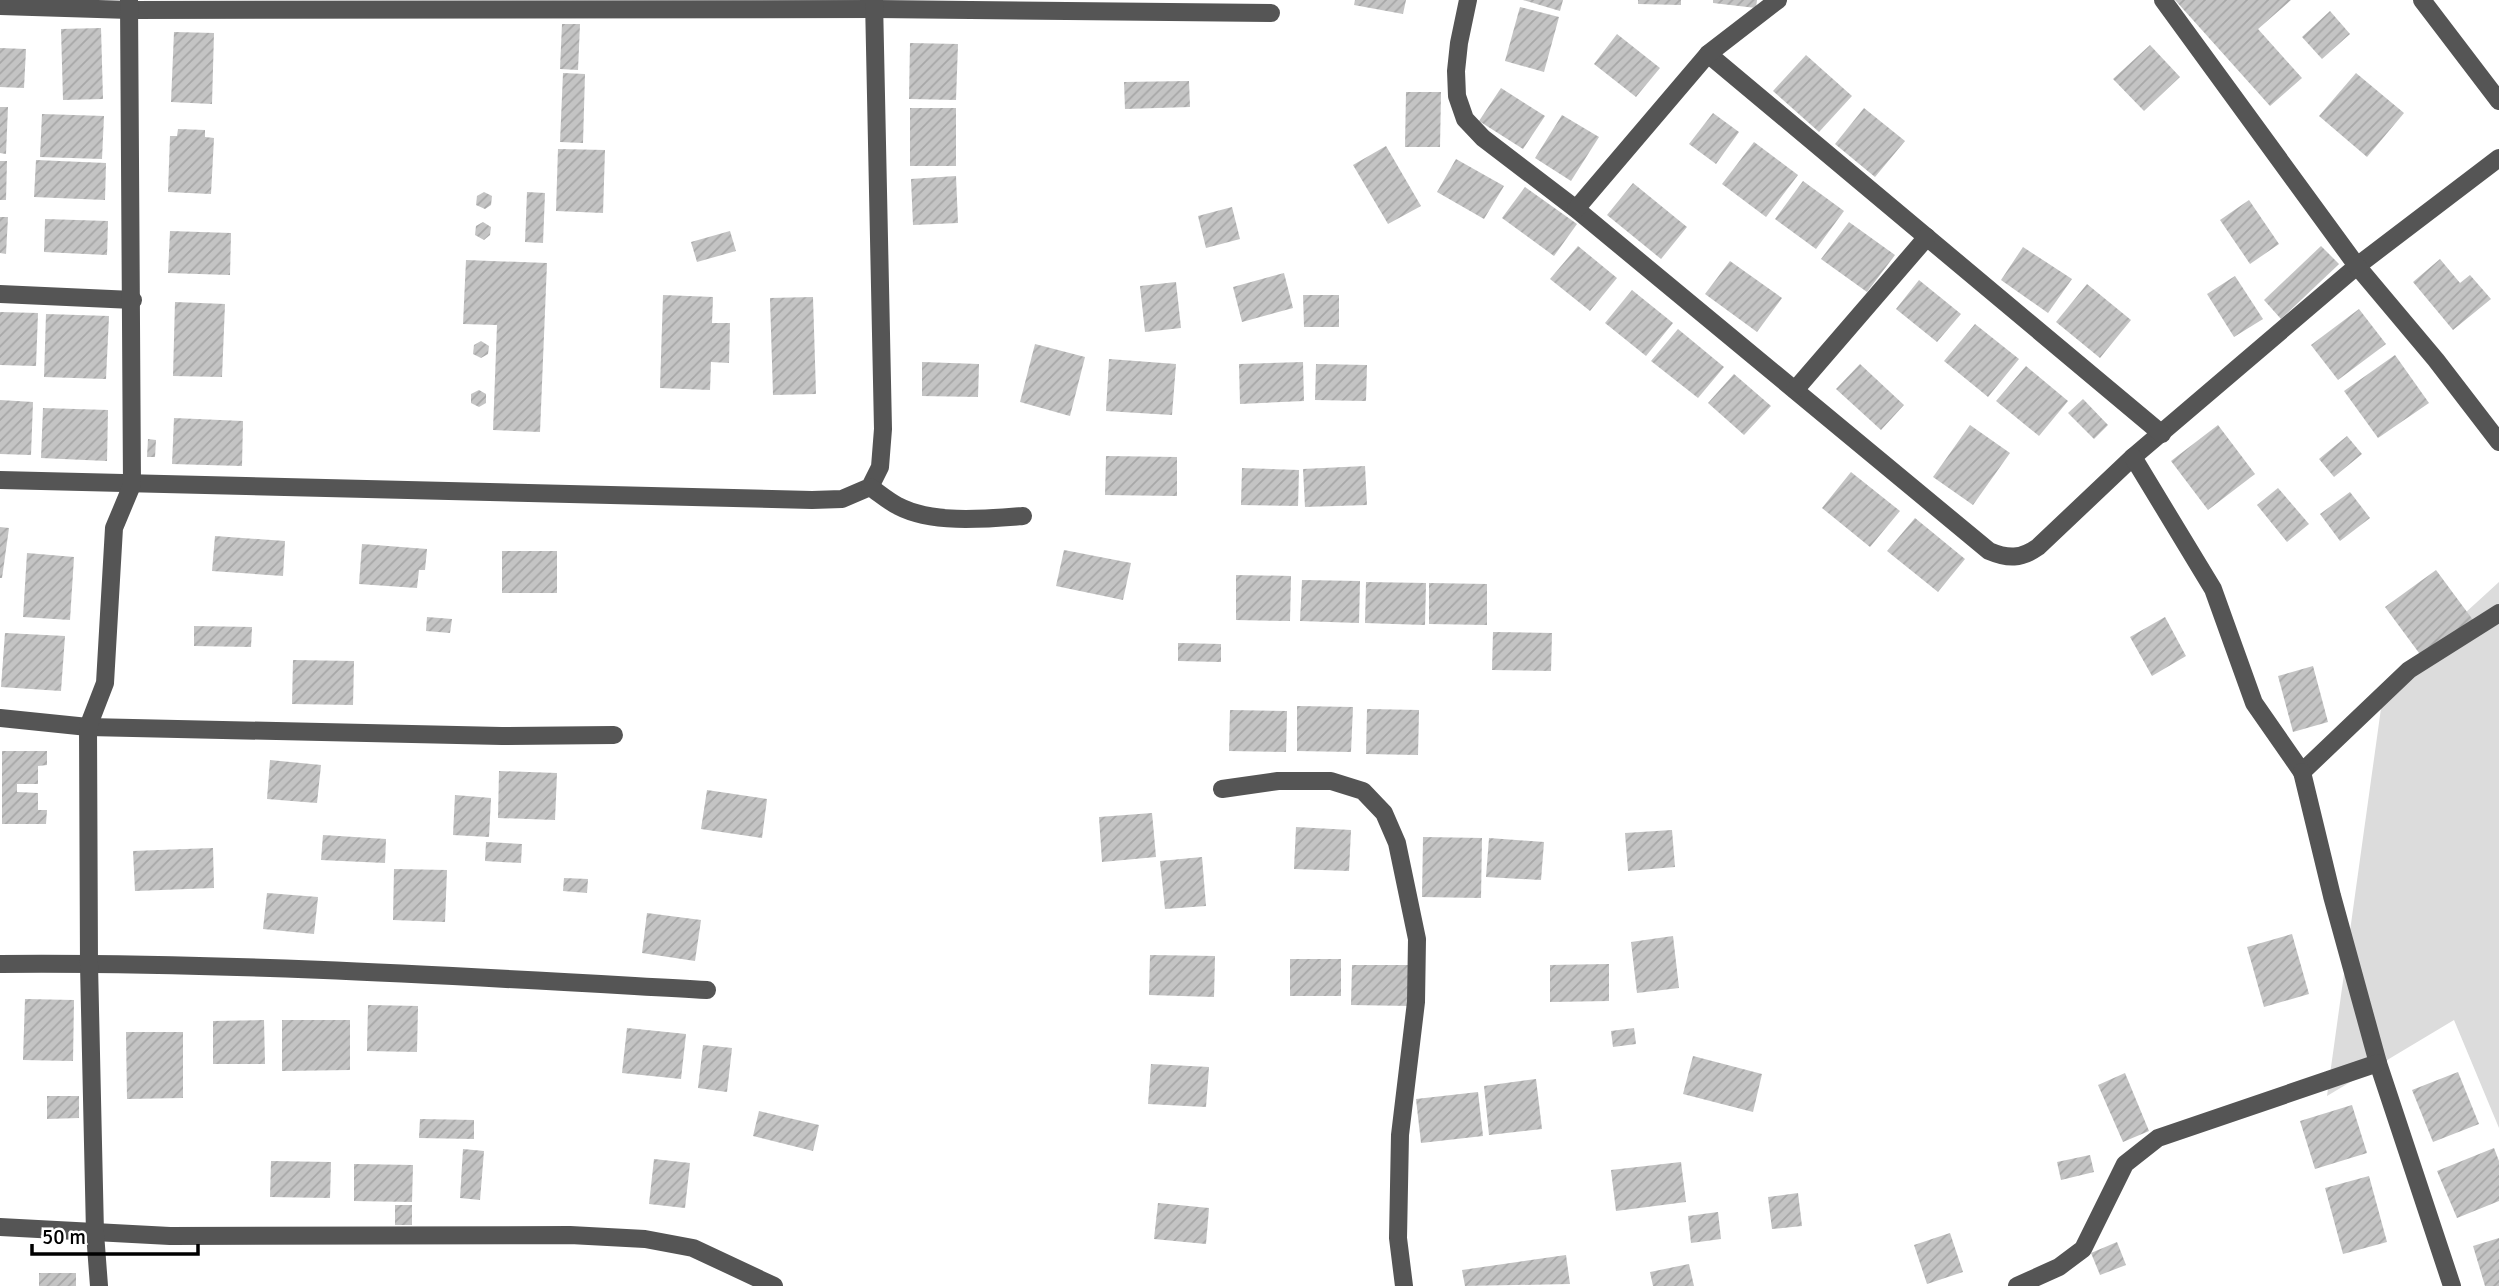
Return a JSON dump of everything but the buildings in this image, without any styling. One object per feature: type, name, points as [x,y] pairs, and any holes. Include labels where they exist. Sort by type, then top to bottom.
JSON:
[{"type":"street","points":[[1468,0],[1455,71],[1457,96],[1465,120],[1483,138],[1576,209],[1989,551],[2002,556],[2016,558],[2029,554],[2038,547],[2133,457],[2357,266],[2499,159]]},
{"type":"street","points":[[1576,209],[1708,54],[1778,0]]},
{"type":"street","points":[[2163,0],[2357,266],[2436,360],[2499,442]]},
{"type":"street","points":[[2422,0],[2499,102]]},
{"type":"street","points":[[0,480],[812,500],[842,499],[870,487],[880,467],[883,429],[875,4]]},
{"type":"street","points":[[0,6],[875,4],[1270,12]]},
{"type":"street","points":[[99,1286],[95,1233],[89,964],[88,727],[105,682],[114,528],[132,485],[130,5]]},
{"type":"street","points":[[1708,54],[2162,434]]},
{"type":"street","points":[[1796,390],[1927,237]]},
{"type":"street","points":[[0,294],[132,300]]},
{"type":"street","points":[[2133,457],[2213,589],[2254,703],[2302,772],[2378,1063],[2452,1286]]},
{"type":"street","points":[[870,487],[898,507],[931,515],[964,519],[1023,516]]},
{"type":"street","points":[[2302,772],[2409,670],[2499,613]]},
{"type":"street","points":[[0,718],[88,727],[502,736],[614,735]]},
{"type":"street","points":[[1222,789],[1278,781],[1331,781],[1363,791],[1384,813],[1397,843],[1417,939],[1416,1002],[1399,1135],[1398,1238],[1404,1286]]},
{"type":"street","points":[[0,964],[376,972],[707,990]]},
{"type":"street","points":[[2025,1285],[2059,1267],[2082,1249],[2125,1164],[2158,1138],[2378,1063]]},
{"type":"street","points":[[0,1227],[170,1236],[570,1235],[645,1239],[693,1248],[774,1286]]},
{"type":"shaded area","points":[[2499,582],[2499,1128],[2454,1020],[2327,1096],[2384,687]]}]
